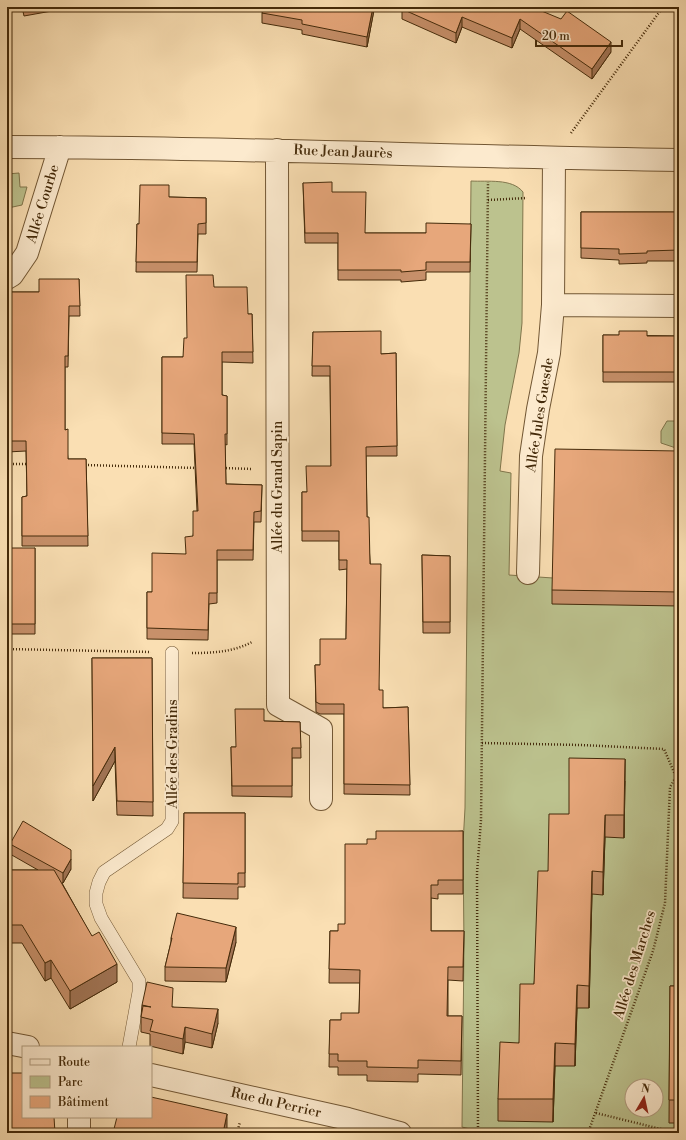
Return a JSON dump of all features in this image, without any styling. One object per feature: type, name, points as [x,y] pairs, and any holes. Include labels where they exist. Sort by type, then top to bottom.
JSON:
[{"type":"street","name":"Rue Jean Jaurès","points":[[7,147],[277,150],[488,157],[679,160]]},
{"type":"street","name":"Allée Courbe","points":[[7,278],[12,275],[27,253],[60,147]]},
{"type":"street","name":"Allée du Grand Sapin","points":[[277,150],[278,705],[321,729],[322,799]]},
{"type":"street","name":"Allée Jules Guesde","points":[[528,573],[531,456],[549,353],[553,305],[554,158]]},
{"type":"street","points":[[553,305],[679,306]]},
{"type":"street","points":[[7,1043],[23,1046]]},
{"type":"street","name":"Rue du Perrier","points":[[152,1075],[317,1112],[400,1133]]},
{"type":"street","points":[[79,1118],[79,1133]]},
{"type":"lane","name":"Allée des Gradins","points":[[129,1046],[139,992],[139,981],[101,918],[96,904],[96,893],[104,872],[167,829],[172,821],[172,653]]},
{"type":"path","points":[[570,134],[663,7]]},
{"type":"path","points":[[478,1133],[477,873],[481,820],[488,157]]},
{"type":"path","points":[[488,200],[554,197]]},
{"type":"path","points":[[7,464],[38,464]]},
{"type":"path","points":[[84,465],[202,468]]},
{"type":"path","points":[[218,468],[278,470]]},
{"type":"path","points":[[7,649],[212,653],[230,650],[249,643],[278,628]]},
{"type":"path","points":[[482,743],[580,745],[664,749],[678,776]]},
{"type":"path","name":"Allée des Marches","points":[[588,1133],[653,951],[665,903],[668,797],[670,787],[678,776]]},
{"type":"path","points":[[596,1113],[677,1133]]},
{"type":"green space","points":[[19,173],[20,187],[27,187],[22,205],[8,208],[7,210],[7,174]]},
{"type":"green space","points":[[471,181],[492,181],[512,185],[523,192],[522,323],[519,353],[505,425],[500,471],[511,473],[509,575],[553,578],[679,606],[679,1133],[486,1133],[462,1127],[464,945],[463,844],[465,808]]},
{"type":"green space","points":[[667,421],[679,421],[679,448],[661,443],[661,431]]},
{"type":"building","points":[[263,7],[373,7],[367,37],[302,24],[302,20],[262,13]]},
{"type":"building","points":[[403,7],[532,7],[561,19],[567,11],[611,42],[592,69],[520,19],[512,38],[462,17],[456,33],[402,9]]},
{"type":"building","points":[[332,182],[332,192],[366,192],[365,233],[426,233],[426,223],[471,224],[470,262],[426,262],[426,270],[401,272],[401,270],[338,270],[338,233],[305,233],[303,183]]},
{"type":"building","points":[[140,185],[169,185],[169,197],[206,198],[206,223],[198,224],[197,262],[136,262]]},
{"type":"building","points":[[581,212],[679,212],[679,250],[619,254],[619,249],[581,248]]},
{"type":"building","points":[[186,275],[213,275],[214,287],[247,287],[248,314],[252,314],[253,352],[222,352],[222,395],[227,396],[227,434],[225,434],[226,484],[262,485],[261,511],[254,512],[253,550],[217,550],[217,593],[209,593],[208,630],[147,628],[147,592],[152,592],[152,553],[186,554],[185,537],[193,536],[193,511],[198,511],[194,434],[162,433],[162,357],[183,357],[184,338],[187,338]]},
{"type":"building","points":[[39,279],[79,279],[80,306],[69,306],[68,356],[65,356],[65,430],[68,429],[68,459],[86,459],[88,536],[22,536],[22,497],[27,496],[26,441],[7,441],[7,292],[39,292]]},
{"type":"building","points":[[381,331],[381,354],[396,353],[397,446],[366,447],[367,517],[369,517],[370,564],[381,564],[379,690],[383,690],[383,708],[408,707],[410,785],[344,784],[344,704],[320,704],[316,702],[315,665],[320,665],[320,639],[346,639],[347,560],[339,560],[339,531],[302,531],[302,492],[307,492],[306,466],[331,466],[330,366],[312,366],[313,332]]},
{"type":"building","points":[[619,331],[647,331],[647,336],[679,336],[679,372],[603,372],[603,335],[619,335]]},
{"type":"building","points":[[555,449],[679,451],[679,592],[552,590]]},
{"type":"building","points":[[8,548],[35,548],[35,624],[7,624]]},
{"type":"building","points":[[422,555],[450,556],[450,622],[423,622]]},
{"type":"building","points":[[92,658],[152,658],[153,802],[117,801],[115,747],[93,786]]},
{"type":"building","points":[[235,709],[264,709],[264,721],[300,722],[301,748],[292,748],[292,786],[232,786],[231,747],[236,747]]},
{"type":"building","points":[[569,758],[625,759],[624,815],[605,815],[603,872],[592,871],[589,986],[577,985],[575,1044],[555,1043],[553,1099],[498,1099],[500,1042],[519,1043],[520,984],[534,984],[538,871],[548,871],[549,814],[569,814]]},
{"type":"building","points":[[184,813],[245,813],[245,873],[238,873],[238,884],[183,883]]},
{"type":"building","points":[[23,821],[71,850],[71,859],[63,873],[10,844]]},
{"type":"building","points":[[376,831],[463,831],[463,880],[438,880],[438,885],[431,885],[431,931],[464,931],[463,967],[448,967],[447,1016],[462,1016],[461,1061],[418,1060],[418,1068],[367,1067],[367,1061],[338,1061],[338,1054],[329,1054],[330,1020],[341,1020],[341,1013],[359,1013],[360,970],[329,969],[330,931],[338,931],[338,924],[345,924],[345,844],[367,844],[367,839],[376,839]]},
{"type":"building","points":[[7,870],[54,870],[92,936],[99,932],[117,964],[70,991],[51,960],[45,963],[22,925],[7,925]]},
{"type":"building","points":[[177,913],[236,927],[226,968],[165,967]]},
{"type":"building","points":[[147,982],[173,988],[172,1007],[218,1009],[212,1034],[185,1027],[183,1039],[150,1031],[153,1020],[141,1017],[143,1006],[151,1007],[142,1005]]},
{"type":"building","points":[[670,986],[679,986],[679,1100],[669,1100]]},
{"type":"building","points":[[7,1073],[22,1073],[22,1118],[54,1118],[55,1133],[7,1133]]},
{"type":"building","points":[[152,1097],[227,1114],[223,1133],[113,1133],[117,1118],[152,1118]]}]
